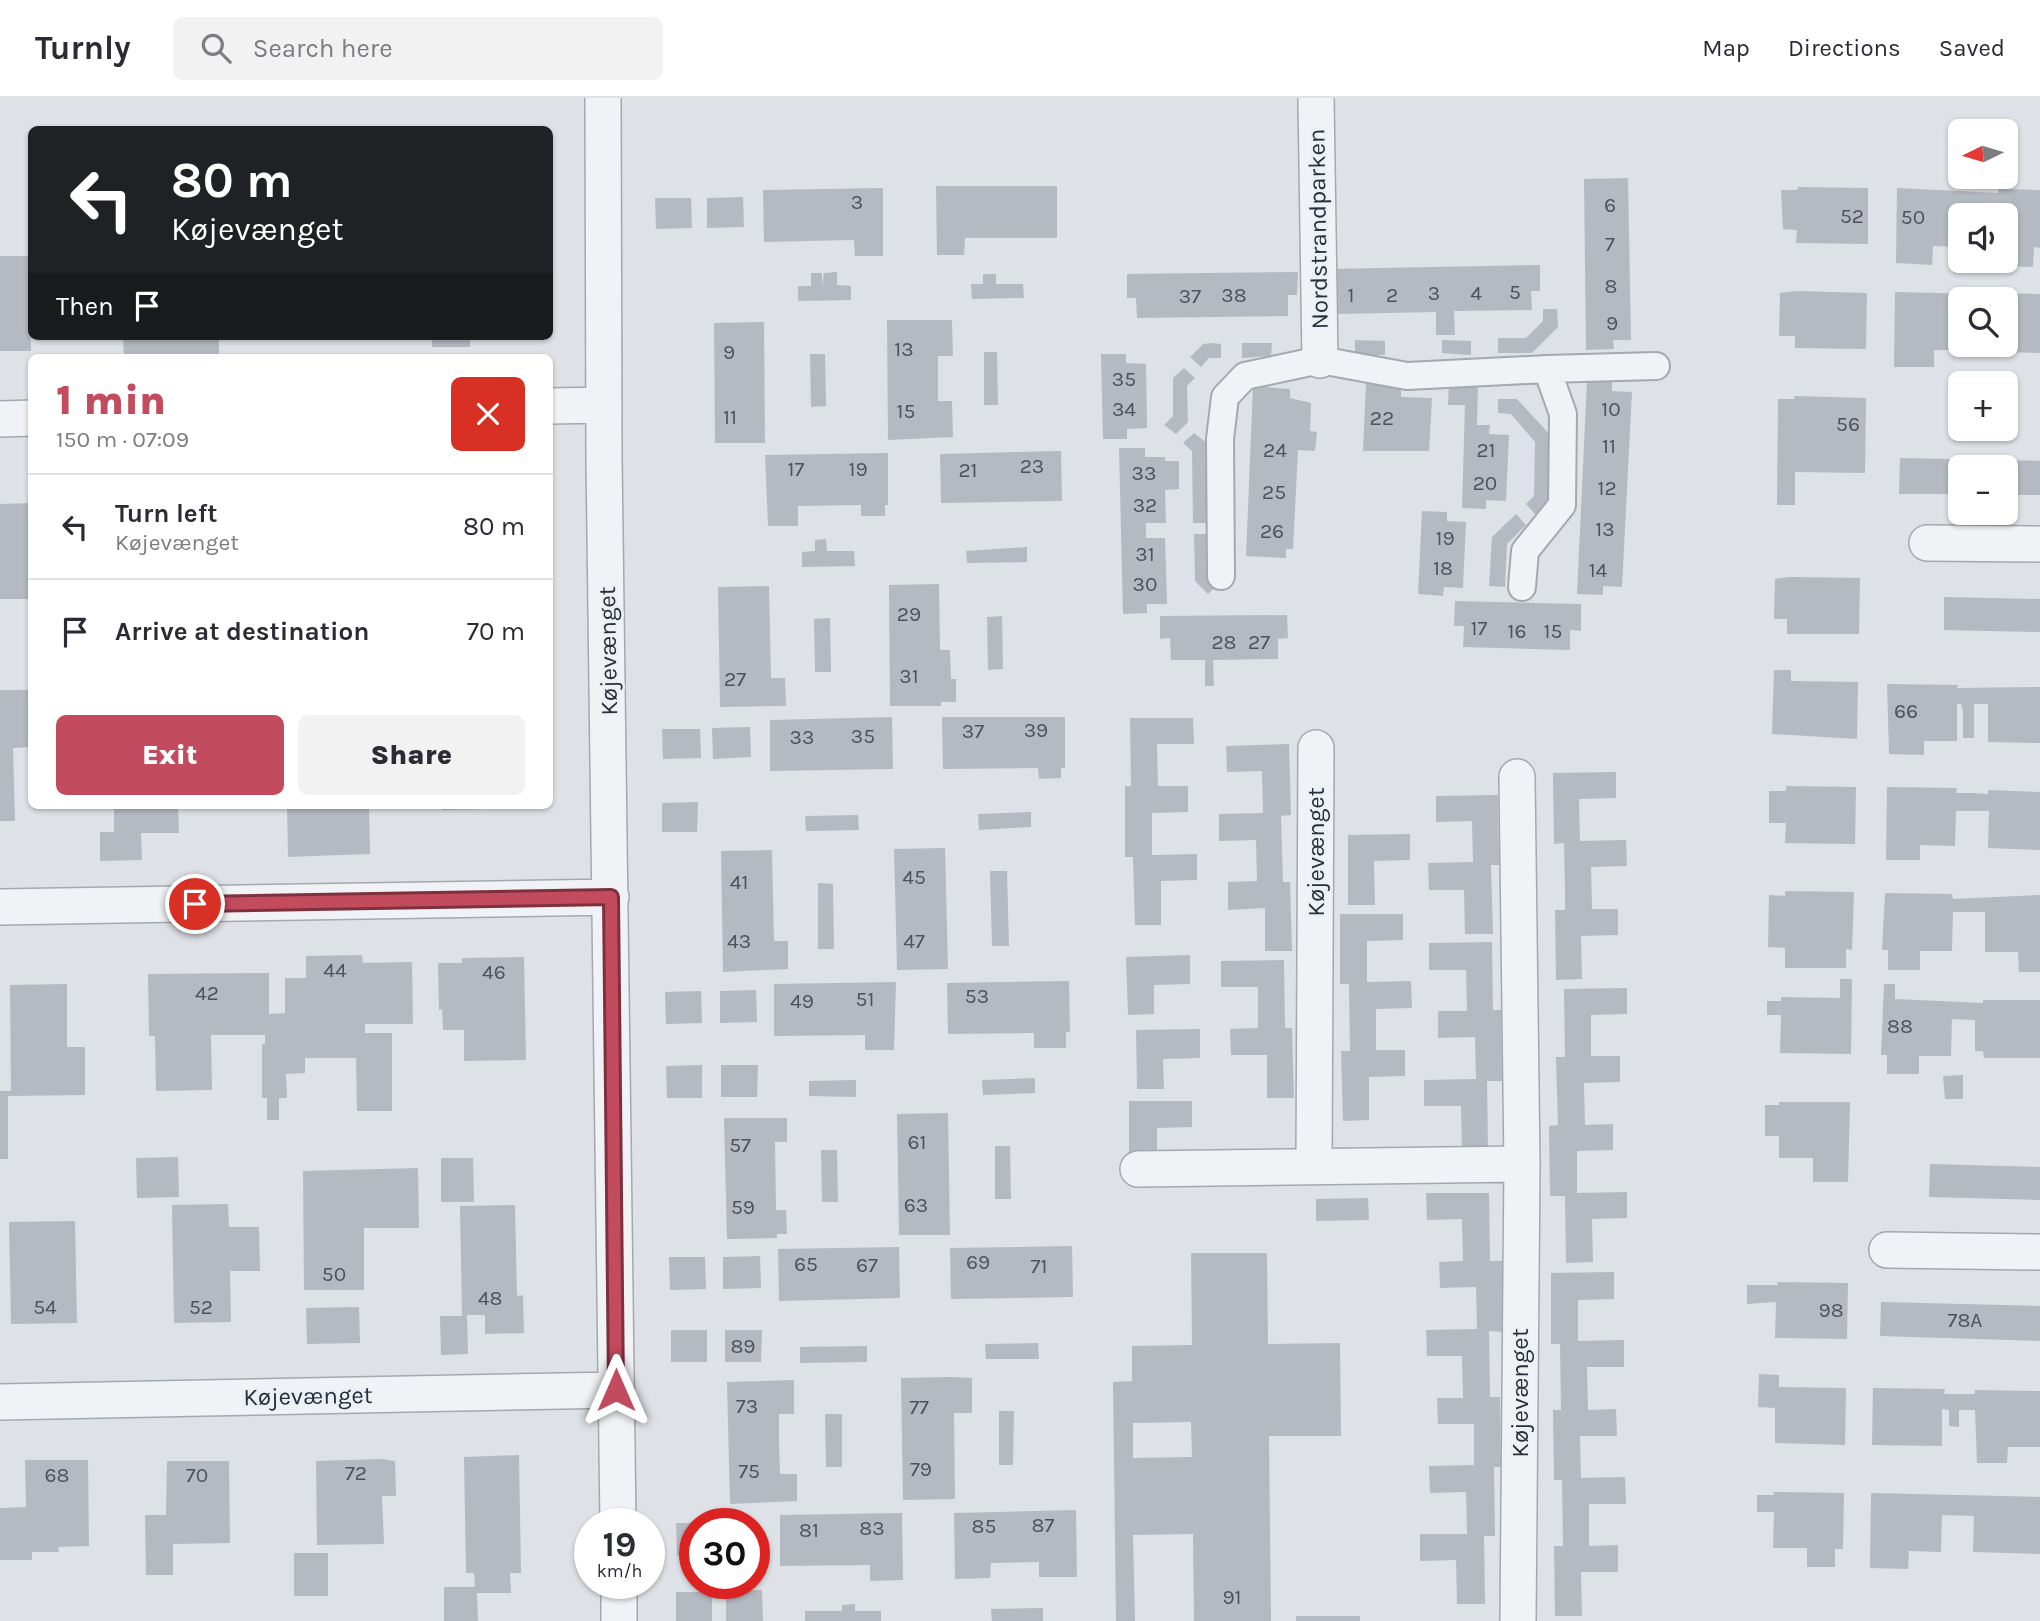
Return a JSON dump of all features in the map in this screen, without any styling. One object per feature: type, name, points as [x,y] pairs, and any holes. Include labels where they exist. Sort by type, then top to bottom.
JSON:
[{"type":"street","name":"Køjevænget","points":[[603,98],[604,405],[618,1508]]},
{"type":"street","name":"Nordstrandparken","points":[[1316,98],[1320,360]]},
{"type":"street","name":"Nordstrandparken","points":[[1222,576],[1220,439],[1225,397],[1245,376],[1320,360],[1407,376],[1656,366]]},
{"type":"street","points":[[1522,587],[1525,551],[1562,505],[1563,414],[1547,369]]},
{"type":"street","points":[[553,406],[604,405]]},
{"type":"street","points":[[0,419],[28,418]]},
{"type":"street","points":[[1927,543],[2040,544]]},
{"type":"street","name":"Køjevænget","points":[[1314,1165],[1316,748]]},
{"type":"street","name":"Køjevænget","points":[[1517,777],[1522,1164],[1518,1621]]},
{"type":"street","points":[[0,907],[611,897]]},
{"type":"street","points":[[1138,1169],[1522,1164]]},
{"type":"street","points":[[1887,1251],[2040,1252]]},
{"type":"street","name":"Køjevænget","points":[[0,1402],[616,1390]]},
{"type":"street","points":[[619,1599],[619,1621]]},
{"type":"building","points":[[1628,178],[1631,340],[1613,340],[1614,349],[1586,350],[1584,179]]},
{"type":"building","points":[[936,186],[1057,186],[1057,238],[965,238],[964,255],[937,255]]},
{"type":"building","points":[[1798,187],[1868,188],[1868,244],[1796,243],[1797,230],[1783,229],[1781,190],[1797,190]]},
{"type":"building","points":[[883,188],[883,256],[855,256],[854,240],[764,242],[763,190]]},
{"type":"building","points":[[1897,188],[1998,193],[1998,189],[2040,190],[2040,248],[2034,247],[2033,267],[2018,267],[2018,203],[1948,203],[1948,247],[1933,246],[1932,265],[1896,263]]},
{"type":"building","points":[[743,197],[744,227],[707,228],[707,198]]},
{"type":"building","points":[[655,198],[691,198],[692,228],[656,229]]},
{"type":"building","points":[[0,256],[28,256],[28,340],[31,340],[31,351],[0,351]]},
{"type":"building","points":[[1540,265],[1540,291],[1531,291],[1532,310],[1454,311],[1455,335],[1436,335],[1436,312],[1337,314],[1337,294],[1328,294],[1327,269]]},
{"type":"building","points":[[837,272],[837,285],[851,286],[851,300],[798,301],[798,286],[811,286],[811,273],[822,273],[822,286],[824,273]]},
{"type":"building","points":[[1298,272],[1297,295],[1288,295],[1288,316],[1137,318],[1136,298],[1127,298],[1127,274]]},
{"type":"building","points":[[983,274],[996,274],[996,284],[1023,284],[1024,298],[972,299],[971,284],[983,284]]},
{"type":"building","points":[[1895,292],[1948,293],[1948,350],[1934,350],[1934,367],[1894,367]]},
{"type":"building","points":[[1780,293],[1867,293],[1866,349],[1795,348],[1795,336],[1779,336]]},
{"type":"building","points":[[2018,293],[2040,294],[2040,353],[2018,353]]},
{"type":"building","points":[[1543,309],[1557,309],[1558,327],[1532,353],[1498,353],[1498,338],[1526,338],[1543,321]]},
{"type":"building","points":[[887,320],[952,320],[953,356],[938,356],[938,401],[952,401],[953,437],[888,440]]},
{"type":"building","points":[[764,322],[765,443],[715,443],[714,323]]},
{"type":"building","points":[[123,340],[219,340],[219,354],[124,354]]},
{"type":"building","points":[[432,340],[470,340],[470,347],[432,347]]},
{"type":"building","points":[[1355,340],[1385,341],[1385,355],[1355,355]]},
{"type":"building","points":[[1442,340],[1471,341],[1471,355],[1442,353]]},
{"type":"building","points":[[1242,343],[1272,343],[1271,356],[1242,358]]},
{"type":"building","points":[[1203,344],[1221,344],[1221,358],[1209,358],[1201,367],[1190,357]]},
{"type":"building","points":[[984,352],[997,352],[998,405],[984,405]]},
{"type":"building","points":[[810,354],[825,354],[826,406],[811,407]]},
{"type":"building","points":[[1101,354],[1126,354],[1126,363],[1146,364],[1147,428],[1127,429],[1127,439],[1103,439]]},
{"type":"building","points":[[1184,368],[1195,378],[1187,386],[1188,422],[1176,434],[1164,425],[1173,416],[1173,378]]},
{"type":"building","points":[[1587,381],[1612,382],[1612,391],[1632,392],[1622,587],[1603,586],[1603,595],[1577,594]]},
{"type":"building","points":[[1449,383],[1478,384],[1477,425],[1490,425],[1489,434],[1509,435],[1506,501],[1486,500],[1486,509],[1462,508],[1465,405],[1448,405]]},
{"type":"building","points":[[1366,384],[1401,386],[1401,397],[1432,398],[1429,451],[1363,451]]},
{"type":"building","points":[[1253,386],[1290,389],[1290,398],[1311,403],[1310,431],[1317,432],[1315,451],[1298,450],[1293,549],[1286,549],[1286,558],[1246,556]]},
{"type":"building","points":[[1794,396],[1866,398],[1865,473],[1795,472],[1795,505],[1777,505],[1778,399],[1795,399]]},
{"type":"building","points":[[1498,399],[1517,399],[1551,436],[1549,502],[1536,515],[1526,504],[1534,496],[1535,442],[1511,414],[1498,413]]},
{"type":"building","points":[[1194,433],[1208,444],[1209,523],[1193,523],[1192,451],[1183,443]]},
{"type":"building","points":[[1119,448],[1145,448],[1145,457],[1165,457],[1165,461],[1179,461],[1179,489],[1165,490],[1166,523],[1146,523],[1146,538],[1165,538],[1167,604],[1147,604],[1147,613],[1123,614]]},
{"type":"building","points":[[1061,451],[1062,501],[941,503],[940,454]]},
{"type":"building","points":[[888,453],[888,505],[885,505],[885,516],[861,516],[861,505],[798,506],[798,526],[768,526],[765,455]]},
{"type":"building","points":[[1900,458],[1948,459],[1948,494],[1899,494]]},
{"type":"building","points":[[2018,461],[2040,461],[2040,495],[2018,495]]},
{"type":"building","points":[[28,503],[28,599],[0,599],[0,504]]},
{"type":"building","points":[[1422,511],[1447,512],[1447,521],[1466,522],[1463,588],[1444,587],[1443,596],[1418,594]]},
{"type":"building","points":[[1516,514],[1526,525],[1507,544],[1505,587],[1489,586],[1492,537]]},
{"type":"building","points":[[1194,534],[1209,534],[1218,584],[1208,594],[1195,581]]},
{"type":"building","points":[[826,539],[827,551],[854,551],[855,566],[802,567],[802,552],[815,551],[815,540]]},
{"type":"building","points":[[1027,547],[1027,562],[967,563],[966,551]]},
{"type":"building","points":[[1860,578],[1859,634],[1787,634],[1787,619],[1774,619],[1775,579]]},
{"type":"building","points":[[939,584],[940,650],[950,650],[951,679],[956,679],[956,702],[941,702],[941,706],[890,706],[889,585]]},
{"type":"building","points":[[769,586],[771,678],[785,678],[786,706],[720,707],[718,587]]},
{"type":"building","points":[[1944,597],[2040,599],[2040,632],[1944,630]]},
{"type":"building","points":[[1455,601],[1581,604],[1581,631],[1570,630],[1570,650],[1463,647],[1464,626],[1454,626]]},
{"type":"building","points":[[1287,615],[1288,638],[1278,639],[1278,659],[1213,660],[1214,686],[1205,686],[1205,660],[1171,660],[1170,638],[1160,639],[1160,616]]},
{"type":"building","points":[[1002,616],[1003,669],[988,670],[987,617]]},
{"type":"building","points":[[830,618],[831,672],[815,672],[814,619]]},
{"type":"building","points":[[1774,670],[1791,670],[1791,681],[1858,682],[1857,739],[1772,734]]},
{"type":"building","points":[[1887,684],[1958,685],[1957,688],[2040,687],[2040,743],[1988,742],[1988,704],[1974,704],[1974,738],[1963,738],[1963,710],[1961,704],[1957,704],[1957,741],[1924,741],[1924,755],[1889,754]]},
{"type":"building","points":[[0,690],[28,690],[28,747],[13,748],[15,821],[0,821]]},
{"type":"building","points":[[892,717],[893,769],[770,771],[770,720]]},
{"type":"building","points":[[942,717],[1065,717],[1065,768],[1061,768],[1061,778],[1039,779],[1038,768],[943,769]]},
{"type":"building","points":[[1130,718],[1193,718],[1194,744],[1157,744],[1158,786],[1188,786],[1188,812],[1152,813],[1152,855],[1197,854],[1197,880],[1161,881],[1161,925],[1135,925],[1133,857],[1125,857],[1125,786],[1131,786]]},
{"type":"building","points":[[750,727],[751,757],[713,759],[712,728]]},
{"type":"building","points":[[662,729],[700,729],[701,758],[663,759]]},
{"type":"building","points":[[1289,744],[1291,815],[1281,816],[1283,882],[1290,882],[1292,951],[1265,951],[1265,908],[1228,910],[1228,882],[1257,881],[1256,840],[1219,841],[1219,814],[1263,813],[1262,771],[1227,772],[1226,746]]},
{"type":"building","points":[[1616,772],[1616,798],[1579,799],[1580,841],[1626,840],[1627,866],[1591,867],[1592,909],[1618,909],[1618,935],[1581,936],[1582,979],[1556,980],[1555,910],[1565,910],[1565,891],[1564,843],[1554,844],[1553,773]]},
{"type":"building","points":[[1786,786],[1856,787],[1855,844],[1785,843],[1786,823],[1769,823],[1769,791],[1786,791]]},
{"type":"building","points":[[1887,787],[1957,788],[1956,793],[1988,794],[1988,790],[2040,792],[2040,850],[1988,848],[1989,811],[1956,811],[1955,846],[1920,845],[1920,860],[1886,860]]},
{"type":"building","points":[[1498,795],[1499,865],[1491,865],[1493,934],[1465,934],[1464,890],[1429,890],[1428,863],[1473,862],[1472,821],[1436,822],[1436,796]]},
{"type":"building","points":[[698,802],[697,832],[662,832],[662,803]]},
{"type":"building","points":[[114,809],[178,809],[179,833],[141,833],[142,860],[100,861],[100,832],[114,832]]},
{"type":"building","points":[[287,809],[369,809],[370,854],[288,857]]},
{"type":"building","points":[[1031,812],[1031,827],[979,830],[978,814]]},
{"type":"building","points":[[858,815],[859,830],[806,831],[805,816]]},
{"type":"building","points":[[1410,834],[1410,860],[1374,861],[1375,905],[1348,905],[1348,835]]},
{"type":"building","points":[[945,848],[948,969],[897,970],[894,849]]},
{"type":"building","points":[[772,850],[774,941],[788,941],[788,969],[723,972],[721,851]]},
{"type":"building","points":[[990,871],[1007,871],[1009,946],[992,946]]},
{"type":"building","points":[[818,883],[833,884],[834,949],[818,949]]},
{"type":"building","points":[[1785,891],[1854,892],[1852,950],[1846,949],[1846,968],[1785,968],[1785,948],[1768,947],[1769,895],[1785,896]]},
{"type":"building","points":[[1885,893],[1952,894],[1953,899],[2040,895],[2040,972],[2019,972],[2018,952],[1985,952],[1985,912],[1953,912],[1952,951],[1920,951],[1920,970],[1888,970],[1888,950],[1882,950]]},
{"type":"building","points":[[1340,914],[1403,914],[1403,940],[1367,941],[1367,982],[1411,981],[1412,1008],[1376,1009],[1376,1050],[1405,1050],[1405,1076],[1369,1077],[1369,1120],[1343,1121],[1341,1051],[1350,1051],[1349,984],[1340,984]]},
{"type":"building","points":[[1492,942],[1493,1010],[1501,1010],[1502,1081],[1487,1081],[1488,1149],[1462,1150],[1461,1106],[1424,1106],[1424,1080],[1476,1079],[1475,1037],[1438,1038],[1438,1011],[1467,1011],[1466,970],[1429,970],[1429,943]]},
{"type":"building","points":[[362,955],[363,963],[412,962],[413,1024],[365,1024],[365,1033],[392,1033],[392,1111],[357,1111],[356,1058],[305,1058],[305,1073],[286,1074],[287,1098],[279,1098],[279,1120],[267,1120],[267,1098],[262,1098],[262,1044],[265,1044],[265,1035],[211,1035],[212,1090],[156,1091],[155,1036],[149,1036],[148,974],[269,973],[269,1014],[285,1013],[285,978],[306,978],[306,956]]},
{"type":"building","points":[[1190,955],[1190,984],[1154,985],[1154,1014],[1128,1015],[1126,957]]},
{"type":"building","points":[[524,957],[526,1060],[464,1061],[464,1030],[443,1030],[442,1009],[439,1010],[438,963],[462,963],[462,958]]},
{"type":"building","points":[[1284,960],[1285,1028],[1292,1028],[1294,1098],[1267,1098],[1267,1055],[1231,1055],[1230,1029],[1258,1028],[1258,987],[1221,987],[1221,961]]},
{"type":"building","points":[[1840,979],[1852,979],[1851,1054],[1780,1053],[1781,1015],[1767,1015],[1767,1001],[1781,1001],[1781,997],[1840,998]]},
{"type":"building","points":[[1069,981],[1070,1032],[1066,1032],[1066,1048],[1034,1048],[1034,1033],[948,1034],[947,983]]},
{"type":"building","points":[[896,982],[894,1050],[865,1050],[865,1035],[774,1036],[774,984]]},
{"type":"building","points":[[67,984],[67,1047],[85,1047],[85,1095],[8,1096],[8,1159],[0,1159],[0,1091],[11,1091],[10,985]]},
{"type":"building","points":[[1884,984],[1895,984],[1895,999],[1983,1003],[1983,1000],[2040,1000],[2040,1058],[1984,1058],[1983,1051],[1975,1051],[1975,1020],[1952,1019],[1951,1056],[1919,1056],[1919,1074],[1887,1074],[1887,1055],[1881,1055]]},
{"type":"building","points":[[1627,988],[1627,1014],[1591,1015],[1591,1056],[1620,1056],[1620,1082],[1584,1083],[1585,1125],[1613,1124],[1613,1150],[1577,1151],[1577,1193],[1627,1192],[1627,1218],[1592,1219],[1593,1262],[1566,1263],[1565,1196],[1550,1196],[1549,1126],[1558,1125],[1556,1057],[1565,1057],[1564,989]]},
{"type":"building","points":[[756,990],[757,1022],[720,1023],[720,991]]},
{"type":"building","points":[[701,991],[702,1023],[666,1024],[665,992]]},
{"type":"building","points":[[1200,1029],[1200,1058],[1163,1059],[1164,1089],[1137,1089],[1136,1030]]},
{"type":"building","points":[[702,1065],[702,1098],[667,1098],[666,1066]]},
{"type":"building","points":[[721,1065],[758,1065],[757,1097],[721,1097]]},
{"type":"building","points":[[1963,1075],[1963,1099],[1945,1099],[1943,1076]]},
{"type":"building","points":[[1035,1078],[1035,1093],[983,1095],[982,1080]]},
{"type":"building","points":[[856,1080],[856,1097],[809,1096],[809,1081]]},
{"type":"building","points":[[1129,1101],[1192,1101],[1192,1127],[1157,1128],[1157,1153],[1129,1153]]},
{"type":"building","points":[[1779,1102],[1850,1102],[1848,1182],[1813,1182],[1813,1158],[1779,1158],[1779,1136],[1765,1136],[1765,1105],[1779,1105]]},
{"type":"building","points":[[948,1113],[950,1235],[899,1235],[897,1114]]},
{"type":"building","points":[[724,1118],[787,1118],[787,1142],[775,1142],[776,1210],[786,1210],[787,1234],[777,1234],[777,1238],[727,1239]]},
{"type":"building","points":[[995,1146],[1010,1146],[1011,1199],[995,1199]]},
{"type":"building","points":[[821,1150],[837,1150],[838,1202],[822,1202]]},
{"type":"building","points":[[178,1157],[179,1197],[137,1198],[136,1158]]},
{"type":"building","points":[[441,1158],[473,1158],[474,1202],[441,1202]]},
{"type":"building","points":[[1930,1164],[2040,1167],[2040,1200],[1929,1197]]},
{"type":"building","points":[[418,1168],[419,1228],[364,1228],[364,1290],[304,1290],[303,1171]]},
{"type":"building","points":[[1426,1193],[1489,1193],[1490,1261],[1503,1261],[1504,1332],[1489,1331],[1490,1397],[1500,1397],[1501,1467],[1494,1467],[1495,1536],[1484,1536],[1485,1604],[1457,1604],[1456,1560],[1420,1561],[1420,1534],[1467,1534],[1466,1492],[1430,1493],[1429,1466],[1474,1465],[1474,1424],[1438,1424],[1437,1398],[1463,1398],[1462,1356],[1427,1356],[1426,1330],[1477,1329],[1476,1287],[1440,1288],[1439,1262],[1463,1261],[1462,1219],[1427,1220]]},
{"type":"building","points":[[1368,1198],[1369,1220],[1316,1221],[1316,1199]]},
{"type":"building","points":[[228,1204],[229,1227],[259,1227],[260,1271],[230,1271],[231,1322],[174,1323],[172,1205]]},
{"type":"building","points":[[515,1205],[517,1296],[523,1295],[524,1333],[485,1334],[485,1315],[467,1315],[468,1354],[441,1355],[440,1316],[462,1316],[460,1206]]},
{"type":"building","points":[[75,1221],[77,1323],[11,1324],[9,1222]]},
{"type":"building","points":[[1072,1246],[1073,1297],[951,1299],[950,1248]]},
{"type":"building","points":[[899,1247],[900,1298],[779,1301],[778,1249]]},
{"type":"building","points":[[1191,1253],[1267,1253],[1268,1344],[1340,1343],[1341,1436],[1269,1436],[1271,1621],[1194,1621],[1193,1534],[1133,1535],[1135,1621],[1116,1621],[1113,1382],[1132,1381],[1132,1346],[1192,1345]],"holes":[[[1191,1422],[1192,1457],[1133,1458],[1133,1423]]]},
{"type":"building","points":[[760,1256],[761,1288],[723,1289],[723,1257]]},
{"type":"building","points":[[669,1257],[705,1257],[706,1289],[670,1290]]},
{"type":"building","points":[[1614,1272],[1614,1299],[1578,1300],[1578,1341],[1624,1340],[1624,1367],[1587,1367],[1588,1410],[1616,1409],[1617,1436],[1580,1436],[1581,1478],[1625,1477],[1626,1504],[1589,1504],[1589,1546],[1618,1545],[1618,1572],[1581,1572],[1582,1616],[1555,1616],[1554,1546],[1563,1546],[1562,1480],[1554,1480],[1553,1410],[1561,1410],[1560,1344],[1551,1344],[1551,1273]]},
{"type":"building","points":[[1777,1282],[1848,1283],[1847,1339],[1775,1338],[1776,1302],[1747,1304],[1747,1285],[1778,1285]]},
{"type":"building","points":[[1881,1302],[2040,1306],[2040,1341],[1880,1336]]},
{"type":"building","points":[[359,1307],[360,1343],[307,1344],[306,1308]]},
{"type":"building","points":[[671,1330],[707,1330],[707,1362],[671,1362]]},
{"type":"building","points":[[725,1330],[762,1330],[761,1362],[725,1362]]},
{"type":"building","points":[[1038,1343],[1039,1359],[986,1359],[985,1344]]},
{"type":"building","points":[[867,1346],[867,1362],[800,1363],[800,1347]]},
{"type":"building","points":[[1759,1374],[1779,1375],[1779,1387],[1846,1388],[1845,1445],[1775,1443],[1775,1408],[1758,1407]]},
{"type":"building","points":[[901,1378],[972,1378],[972,1413],[954,1413],[955,1499],[903,1500]]},
{"type":"building","points":[[794,1380],[794,1414],[779,1414],[779,1439],[780,1474],[797,1474],[797,1501],[730,1504],[727,1382]]},
{"type":"building","points":[[1873,1388],[1945,1389],[1944,1394],[1975,1394],[1975,1390],[2040,1391],[2040,1447],[2008,1447],[2007,1463],[1977,1463],[1975,1410],[1959,1410],[1959,1427],[1949,1426],[1949,1410],[1942,1409],[1942,1446],[1872,1445]]},
{"type":"building","points":[[999,1411],[1014,1411],[1013,1465],[999,1465]]},
{"type":"building","points":[[825,1414],[842,1414],[842,1467],[826,1467]]},
{"type":"building","points":[[519,1455],[521,1573],[510,1573],[511,1593],[477,1593],[478,1621],[444,1621],[444,1587],[475,1587],[474,1573],[466,1573],[464,1457]]},
{"type":"building","points":[[25,1460],[88,1460],[89,1546],[58,1547],[59,1552],[32,1552],[32,1560],[0,1560],[0,1508],[26,1507]]},
{"type":"building","points":[[167,1461],[229,1461],[230,1543],[173,1544],[173,1575],[146,1575],[145,1515],[166,1515]]},
{"type":"building","points":[[316,1461],[395,1461],[396,1496],[382,1496],[384,1544],[317,1545]]},
{"type":"building","points":[[1773,1492],[1844,1493],[1843,1549],[1835,1549],[1835,1567],[1807,1567],[1807,1548],[1773,1548],[1774,1512],[1757,1512],[1757,1495],[1774,1495]]},
{"type":"building","points":[[1871,1493],[2040,1497],[2040,1554],[1973,1552],[1974,1516],[1942,1515],[1941,1552],[1909,1551],[1908,1569],[1870,1568]]},
{"type":"building","points":[[1076,1510],[1077,1577],[1039,1577],[1039,1562],[991,1563],[990,1578],[955,1579],[954,1513]]},
{"type":"building","points":[[902,1513],[903,1580],[870,1581],[870,1565],[780,1566],[780,1515]]},
{"type":"building","points":[[676,1523],[679,1523],[679,1556]]},
{"type":"building","points":[[294,1553],[328,1553],[328,1596],[294,1596]]},
{"type":"building","points":[[676,1592],[679,1592],[679,1599],[712,1599],[712,1621],[676,1621]]},
{"type":"building","points":[[726,1599],[762,1599],[763,1621],[726,1621]]},
{"type":"building","points":[[855,1604],[855,1611],[881,1611],[881,1621],[805,1621],[805,1611],[842,1611],[842,1605]]},
{"type":"building","points":[[1043,1608],[1043,1621],[992,1621],[991,1609]]},
{"type":"building","points":[[1296,1616],[1360,1616],[1360,1621],[1296,1621]]},
{"type":"route","points":[[195,904],[611,897],[616,1390]]}]
